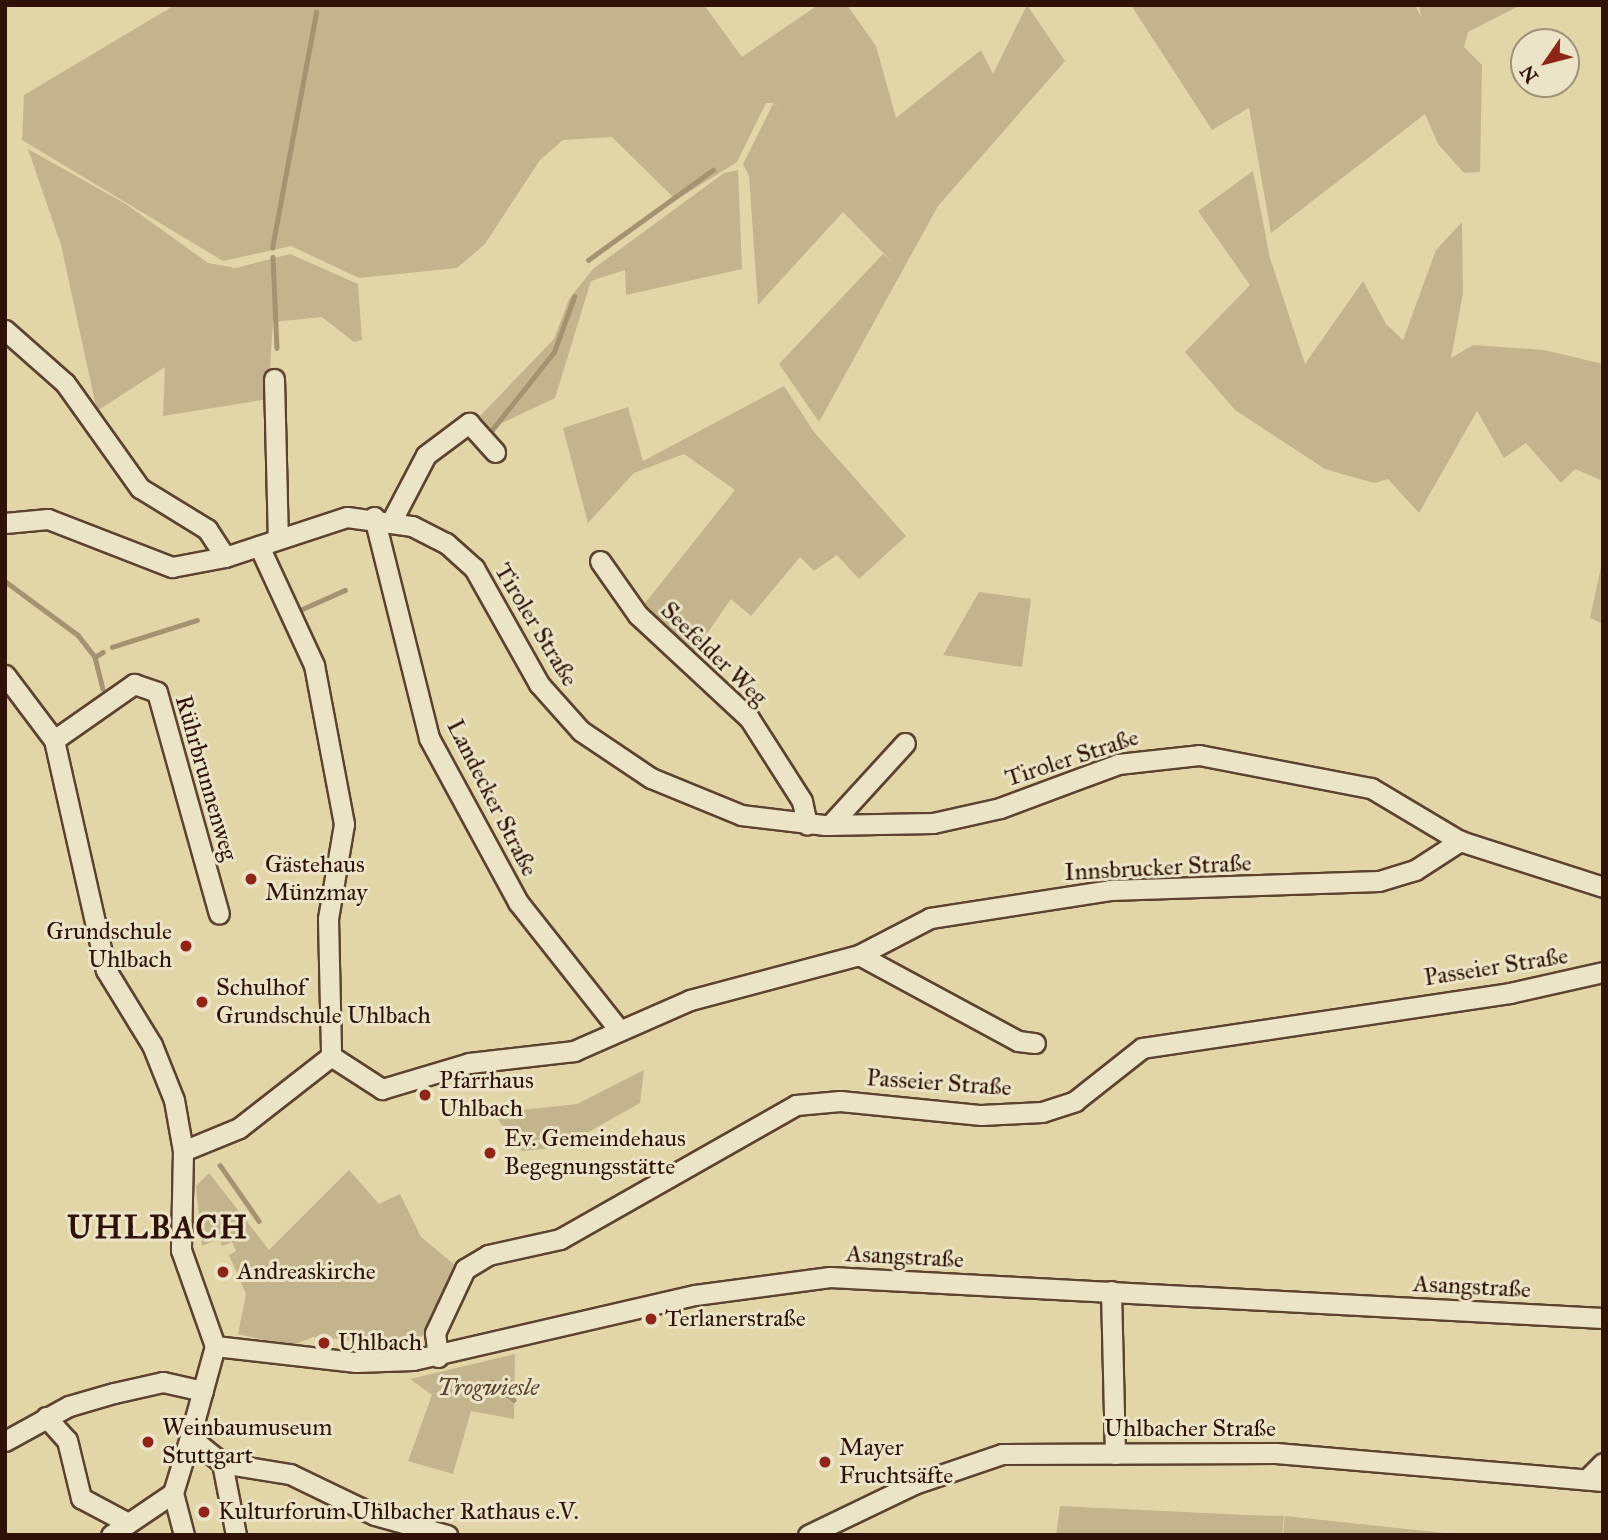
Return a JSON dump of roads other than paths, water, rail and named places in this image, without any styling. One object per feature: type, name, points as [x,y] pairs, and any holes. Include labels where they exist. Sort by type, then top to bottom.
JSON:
[{"type":"street","points":[[5,330],[65,383],[140,488],[207,529],[225,557]]},
{"type":"street","points":[[274,379],[278,538]]},
{"type":"street","points":[[383,518],[426,456],[469,423],[495,452]]},
{"type":"street","name":"Tiroler Straße","points":[[5,523],[48,519],[161,566],[225,557],[331,520],[383,518],[446,543],[474,568],[539,684],[597,744],[714,805],[807,824],[967,817],[1118,764],[1165,755],[1223,759],[1371,788],[1460,841]]},
{"type":"street","name":"Landecker Straße","points":[[383,518],[429,738],[518,902],[618,1030]]},
{"type":"street","points":[[183,1151],[239,1128],[331,1056],[328,919],[344,824],[314,665],[259,546]]},
{"type":"street","name":"Seefelder Weg","points":[[600,561],[638,615],[749,718],[802,802],[807,824]]},
{"type":"street","points":[[5,675],[54,740],[106,970],[164,1071],[183,1151],[181,1250],[215,1346],[173,1493],[184,1535]]},
{"type":"street","name":"Rührbrunnenweg","points":[[54,740],[134,684],[157,692],[219,914]]},
{"type":"street","points":[[830,825],[905,743]]},
{"type":"street","points":[[1460,841],[1603,887]]},
{"type":"street","name":"Innsbrucker Straße","points":[[331,1056],[382,1089],[470,1063],[574,1051],[690,1000],[859,955],[930,918],[1110,890],[1379,881],[1415,870],[1460,841]]},
{"type":"street","points":[[859,955],[1018,1041],[1035,1043]]},
{"type":"street","name":"Passeier Straße","points":[[438,1357],[435,1333],[465,1269],[488,1255],[560,1240],[796,1105],[828,1101],[981,1115],[1042,1112],[1075,1101],[1142,1048],[1510,993],[1603,972]]},
{"type":"street","name":"Asangstraße","points":[[215,1346],[356,1362],[438,1357],[781,1280],[1111,1291],[1603,1318]]},
{"type":"street","points":[[1111,1291],[1115,1454]]},
{"type":"street","points":[[5,1441],[46,1417],[163,1381],[203,1391]]},
{"type":"street","points":[[46,1417],[67,1440],[81,1498],[128,1523]]},
{"type":"street","points":[[190,1437],[222,1463],[290,1474],[375,1515],[447,1535]]},
{"type":"street","name":"Uhlbacher Straße","points":[[808,1535],[967,1463],[1002,1454],[1276,1453],[1595,1479],[1603,1463]]},
{"type":"street","points":[[222,1463],[236,1535]]},
{"type":"street","points":[[111,1535],[173,1493]]},
{"type":"waterway","points":[[272,248],[316,12]]},
{"type":"waterway","points":[[588,260],[713,170]]},
{"type":"waterway","points":[[273,257],[277,348]]},
{"type":"waterway","points":[[488,435],[554,352],[574,297]]},
{"type":"waterway","name":"Uhlbach","points":[[5,581],[78,635],[95,657],[103,688]]},
{"type":"waterway","points":[[300,610],[345,590]]},
{"type":"waterway","points":[[112,647],[197,620]]},
{"type":"waterway","points":[[95,657],[103,652]]},
{"type":"waterway","name":"Uhlbach","points":[[220,1165],[259,1221]]},
{"type":"waterway","name":"Uhlbach","points":[[457,1389],[492,1382],[514,1400]]},
{"type":"place","name":"Gästehaus Münzmay","points":[[251,879]]},
{"type":"place","name":"Grundschule Uhlbach","points":[[186,946]]},
{"type":"place","name":"Schulhof Grundschule Uhlbach","points":[[202,1002]]},
{"type":"place","name":"Pfarrhaus Uhlbach","points":[[425,1095]]},
{"type":"place","name":"Ev. Gemeindehaus Begegnungsstätte","points":[[490,1153]]},
{"type":"place","name":"Andreaskirche","points":[[223,1272]]},
{"type":"place","name":"Terlanerstraße","points":[[651,1319]]},
{"type":"place","name":"Uhlbach","points":[[324,1343]]},
{"type":"place","name":"Weinbaumuseum Stuttgart","points":[[148,1442]]},
{"type":"place","name":"Mayer Fruchtsäfte","points":[[825,1462]]},
{"type":"place","name":"Kulturforum Uhlbacher Rathaus e.V.","points":[[204,1512]]},
{"type":"district","name":"UHLBACH","points":[[158,1228]]},
{"type":"park label","name":"Trogwiesle","points":[[488,1388]]}]
